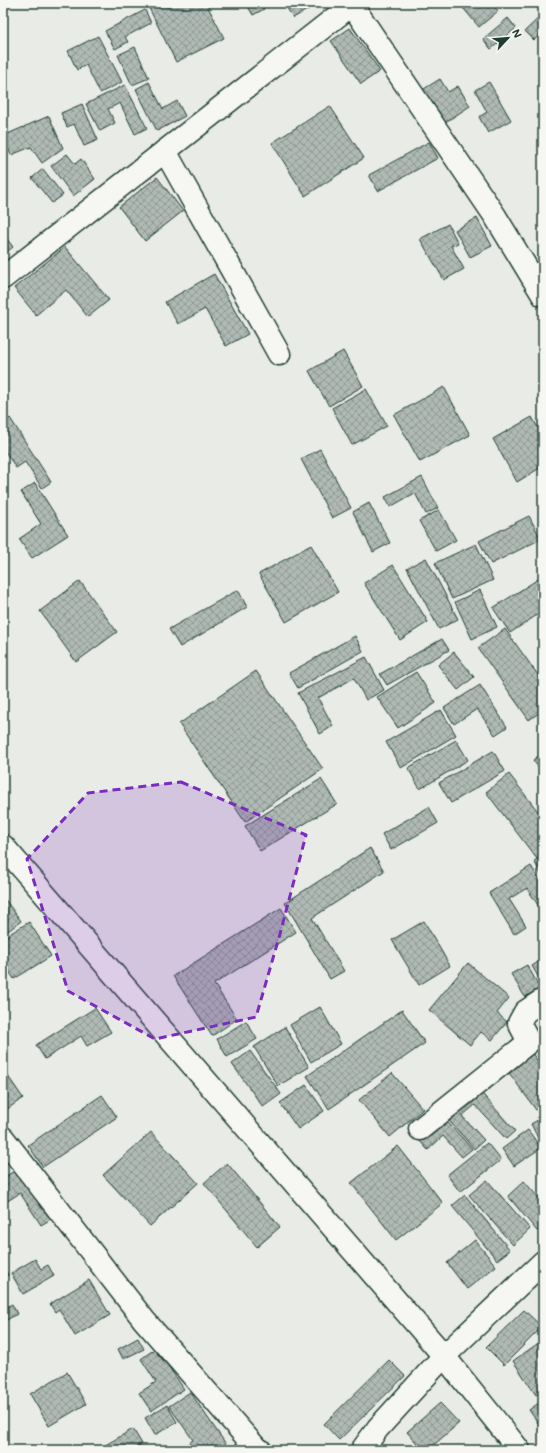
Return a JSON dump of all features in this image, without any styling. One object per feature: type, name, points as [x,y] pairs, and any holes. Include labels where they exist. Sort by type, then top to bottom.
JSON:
[{"type":"street","points":[[3,278],[353,4],[495,216],[543,295]]},
{"type":"street","points":[[165,151],[279,354]]},
{"type":"street","points":[[3,846],[444,1356],[519,1450]]},
{"type":"street","points":[[420,1129],[529,1042],[520,1023],[526,1012],[543,1000]]},
{"type":"street","points":[[3,1138],[144,1320],[256,1448],[260,1450]]},
{"type":"street","points":[[362,1450],[378,1428],[444,1356],[543,1262]]},
{"type":"highlighted area","points":[[181,782],[306,835],[256,1017],[155,1039],[68,991],[27,859],[88,793]]},
{"type":"building","points":[[159,3],[210,3],[208,7],[224,38],[176,62],[149,8]]},
{"type":"building","points":[[246,3],[260,3],[264,9],[253,15]]},
{"type":"building","points":[[284,3],[319,3],[293,18]]},
{"type":"building","points":[[459,3],[491,3],[498,11],[479,27]]},
{"type":"building","points":[[145,10],[151,23],[125,37],[128,42],[115,49],[105,31]]},
{"type":"building","points":[[543,14],[543,32],[534,40],[525,31]]},
{"type":"building","points":[[508,18],[516,28],[491,49],[483,39]]},
{"type":"building","points":[[350,28],[380,71],[361,84],[331,41]]},
{"type":"building","points":[[98,36],[122,82],[100,93],[86,65],[77,70],[68,51]]},
{"type":"building","points":[[135,47],[149,78],[132,85],[118,55]]},
{"type":"building","points":[[543,63],[543,72],[539,68]]},
{"type":"building","points":[[440,79],[448,92],[458,86],[470,106],[441,125],[419,92]]},
{"type":"building","points":[[149,82],[163,109],[177,101],[185,116],[157,131],[136,89]]},
{"type":"building","points":[[489,82],[511,120],[488,133],[479,117],[487,112],[475,90]]},
{"type":"building","points":[[125,85],[147,128],[135,134],[120,103],[108,109],[115,123],[100,131],[86,104]]},
{"type":"building","points":[[82,104],[98,140],[84,146],[74,124],[67,127],[61,113]]},
{"type":"building","points":[[330,106],[364,158],[305,196],[272,143]]},
{"type":"building","points":[[49,116],[63,148],[42,163],[31,147],[11,155],[3,136]]},
{"type":"building","points":[[429,142],[438,158],[378,191],[369,175]]},
{"type":"building","points":[[67,154],[75,164],[81,159],[95,179],[73,196],[51,166]]},
{"type":"building","points":[[43,169],[63,195],[52,203],[32,178]]},
{"type":"building","points":[[157,177],[183,211],[145,241],[119,207]]},
{"type":"building","points":[[477,218],[492,246],[470,257],[455,230]]},
{"type":"building","points":[[448,224],[458,243],[451,246],[464,269],[444,280],[420,239]]},
{"type":"building","points":[[3,234],[13,247],[3,255]]},
{"type":"building","points":[[65,247],[109,300],[88,317],[66,290],[36,315],[14,288]]},
{"type":"building","points":[[214,274],[248,334],[226,346],[205,309],[178,324],[165,302]]},
{"type":"building","points":[[343,351],[363,386],[329,406],[309,371]]},
{"type":"building","points":[[444,387],[470,435],[420,462],[394,415]]},
{"type":"building","points":[[366,389],[387,426],[352,445],[332,408]]},
{"type":"building","points":[[532,417],[543,437],[543,466],[517,482],[493,439]]},
{"type":"building","points":[[10,418],[51,482],[42,488],[25,462],[16,468],[3,448],[3,423]]},
{"type":"building","points":[[320,449],[351,508],[332,518],[301,459]]},
{"type":"building","points":[[422,477],[438,508],[426,514],[415,493],[390,507],[385,497]]},
{"type":"building","points":[[35,483],[68,535],[32,558],[19,539],[41,524],[21,492]]},
{"type":"building","points":[[369,503],[390,543],[373,552],[353,512]]},
{"type":"building","points":[[439,510],[456,540],[436,551],[419,521]]},
{"type":"building","points":[[529,516],[541,539],[491,564],[479,541]]},
{"type":"building","points":[[476,544],[493,580],[452,599],[435,563]]},
{"type":"building","points":[[311,545],[338,592],[286,622],[259,574]]},
{"type":"building","points":[[426,558],[458,619],[439,629],[407,568]]},
{"type":"building","points":[[393,565],[428,622],[400,640],[364,583]]},
{"type":"building","points":[[543,576],[543,611],[510,633],[493,608]]},
{"type":"building","points":[[80,581],[117,632],[76,662],[40,611]]},
{"type":"building","points":[[238,590],[247,607],[180,647],[169,629]]},
{"type":"building","points":[[480,590],[497,627],[472,639],[455,602]]},
{"type":"building","points":[[505,629],[543,682],[543,710],[529,720],[478,648]]},
{"type":"building","points":[[355,636],[363,651],[298,688],[289,673]]},
{"type":"building","points":[[442,639],[449,650],[387,685],[380,674]]},
{"type":"building","points":[[454,652],[474,677],[458,690],[438,665]]},
{"type":"building","points":[[366,657],[384,690],[366,700],[354,678],[318,698],[333,726],[320,734],[298,693]]},
{"type":"building","points":[[256,671],[323,769],[245,822],[179,724]]},
{"type":"building","points":[[416,672],[436,703],[398,728],[377,697]]},
{"type":"building","points":[[480,685],[507,727],[495,735],[477,709],[454,724],[444,708]]},
{"type":"building","points":[[441,710],[456,735],[401,768],[386,742]]},
{"type":"building","points":[[456,740],[468,760],[420,789],[408,768]]},
{"type":"building","points":[[493,751],[505,771],[451,803],[439,783]]},
{"type":"building","points":[[543,753],[543,774],[533,760]]},
{"type":"building","points":[[509,774],[543,818],[543,854],[537,859],[486,792]]},
{"type":"building","points":[[321,779],[337,804],[260,851],[245,826]]},
{"type":"building","points":[[429,807],[438,823],[391,850],[382,834]]},
{"type":"building","points":[[370,848],[384,871],[312,918],[344,971],[330,979],[285,903]]},
{"type":"building","points":[[543,856],[543,878],[534,861]]},
{"type":"building","points":[[531,866],[543,886],[543,913],[527,888],[509,899],[526,926],[514,934],[489,893]]},
{"type":"building","points":[[3,897],[21,921],[3,935]]},
{"type":"building","points":[[281,908],[296,932],[214,984],[237,1019],[212,1036],[173,976]]},
{"type":"building","points":[[424,921],[450,966],[419,985],[392,940]]},
{"type":"building","points":[[29,922],[51,956],[14,979],[3,962],[3,938]]},
{"type":"building","points":[[543,959],[543,985],[532,966]]},
{"type":"building","points":[[468,963],[509,998],[497,1013],[507,1022],[492,1040],[481,1032],[470,1045],[429,1010]]},
{"type":"building","points":[[527,965],[540,988],[525,997],[511,974]]},
{"type":"building","points":[[320,1007],[341,1044],[311,1062],[290,1025]]},
{"type":"building","points":[[95,1008],[111,1032],[87,1046],[81,1036],[45,1059],[36,1045]]},
{"type":"building","points":[[402,1010],[425,1043],[329,1109],[307,1076]]},
{"type":"building","points":[[246,1021],[257,1039],[227,1057],[217,1039]]},
{"type":"building","points":[[285,1027],[309,1067],[278,1086],[254,1047]]},
{"type":"building","points":[[250,1051],[281,1094],[263,1107],[232,1064]]},
{"type":"building","points":[[532,1053],[543,1069],[543,1111],[539,1114],[507,1070]]},
{"type":"building","points":[[3,1069],[23,1098],[3,1112]]},
{"type":"building","points":[[392,1073],[423,1109],[390,1137],[359,1100]]},
{"type":"building","points":[[306,1085],[324,1111],[298,1129],[280,1103]]},
{"type":"building","points":[[477,1088],[515,1131],[506,1139],[475,1105],[462,1116],[484,1140],[474,1149],[445,1116]]},
{"type":"building","points":[[102,1095],[117,1117],[43,1167],[28,1145]]},
{"type":"building","points":[[443,1117],[472,1149],[462,1157],[443,1136],[428,1150],[418,1139]]},
{"type":"building","points":[[543,1117],[543,1148],[531,1124]]},
{"type":"building","points":[[528,1130],[541,1148],[514,1166],[502,1149]]},
{"type":"building","points":[[151,1132],[198,1183],[150,1226],[103,1175]]},
{"type":"building","points":[[487,1143],[501,1160],[460,1192],[447,1175]]},
{"type":"building","points":[[398,1146],[443,1203],[396,1240],[351,1183]]},
{"type":"building","points":[[227,1163],[280,1227],[257,1247],[204,1183]]},
{"type":"building","points":[[19,1168],[51,1219],[41,1225],[20,1193],[3,1204],[3,1178]]},
{"type":"building","points":[[487,1180],[530,1229],[513,1245],[469,1195]]},
{"type":"building","points":[[524,1181],[543,1203],[543,1226],[537,1231],[508,1196]]},
{"type":"building","points":[[465,1195],[510,1250],[497,1260],[452,1206]]},
{"type":"building","points":[[475,1240],[496,1266],[467,1289],[447,1263]]},
{"type":"building","points":[[35,1259],[41,1269],[48,1265],[54,1276],[23,1294],[11,1273]]},
{"type":"building","points":[[3,1266],[8,1275],[3,1277]]},
{"type":"building","points":[[89,1280],[110,1315],[75,1336],[59,1309],[55,1312],[50,1304]]},
{"type":"building","points":[[12,1304],[17,1314],[3,1322],[3,1309]]},
{"type":"building","points":[[524,1310],[542,1327],[504,1365],[486,1347]]},
{"type":"building","points":[[138,1338],[144,1349],[123,1359],[118,1349]]},
{"type":"building","points":[[540,1342],[543,1346],[543,1391],[536,1395],[513,1361]]},
{"type":"building","points":[[156,1348],[184,1389],[151,1411],[139,1393],[156,1382],[141,1359]]},
{"type":"building","points":[[389,1360],[405,1376],[339,1440],[324,1424]]},
{"type":"building","points":[[67,1372],[86,1404],[49,1426],[30,1394]]},
{"type":"building","points":[[190,1392],[230,1450],[180,1450],[193,1440],[169,1406]]},
{"type":"building","points":[[543,1400],[543,1430],[529,1410]]},
{"type":"building","points":[[440,1403],[459,1423],[428,1450],[423,1450],[407,1432]]},
{"type":"building","points":[[167,1405],[177,1422],[155,1435],[145,1418]]},
{"type":"building","points":[[133,1429],[142,1444],[136,1447],[138,1450],[97,1450]]}]
